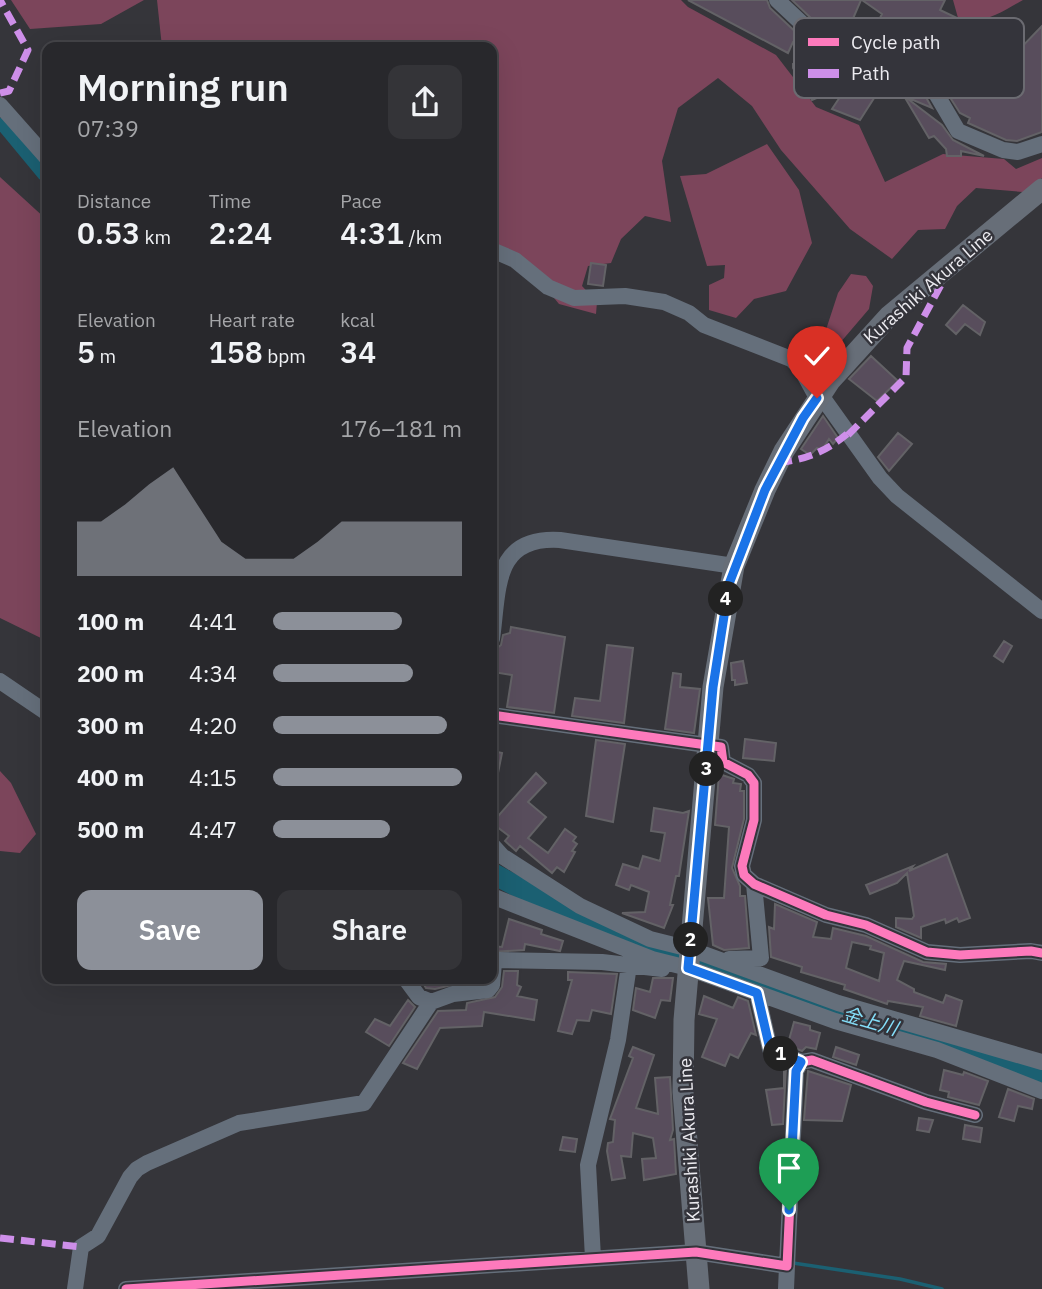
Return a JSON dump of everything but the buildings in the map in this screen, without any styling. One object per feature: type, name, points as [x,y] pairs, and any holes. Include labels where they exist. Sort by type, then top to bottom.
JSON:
[{"type":"main road","name":"Kurashiki Akura Line","points":[[699,1289],[683,1092],[687,962],[718,651],[734,566],[765,490],[803,418],[819,396],[889,316],[1042,189]]},
{"type":"street","points":[[777,0],[796,18]]},
{"type":"street","points":[[939,98],[958,131],[1003,150],[1018,152],[1042,144]]},
{"type":"street","points":[[0,105],[42,152]]},
{"type":"street","points":[[497,252],[515,260],[548,287],[575,298],[625,296],[664,302],[689,313],[704,325],[791,359],[800,367],[880,478],[897,496],[1042,611]]},
{"type":"street","points":[[497,603],[501,574],[507,558],[512,552],[539,542],[560,540],[734,566]]},
{"type":"street","points":[[0,681],[42,710]]},
{"type":"street","points":[[497,716],[721,747],[723,762],[748,775],[754,783],[754,820],[742,866],[744,875],[754,884],[826,915],[866,925],[927,952],[960,955],[1031,951],[1042,953]]},
{"type":"street","points":[[497,850],[580,906],[650,939],[687,962]]},
{"type":"street","points":[[497,961],[629,965],[675,971],[687,962],[761,958],[754,884]]},
{"type":"street","points":[[497,898],[687,962],[757,993],[835,1021],[937,1050],[1042,1091]]},
{"type":"street","points":[[719,959],[838,1003],[1042,1062]]},
{"type":"street","points":[[593,1258],[588,1165],[618,1040],[629,965]]},
{"type":"street","points":[[409,984],[419,997],[431,1002]]},
{"type":"street","points":[[75,1289],[82,1247],[98,1236],[136,1168],[239,1123],[364,1103],[431,1002],[453,994],[488,990],[492,984]]},
{"type":"street","points":[[757,993],[770,1049],[801,1062],[812,1060],[916,1099],[975,1115]]},
{"type":"street","points":[[786,1289],[796,1071],[801,1062]]},
{"type":"street","points":[[126,1289],[696,1251],[787,1266]]},
{"type":"shaded area","points":[[11,0],[144,0],[101,24],[30,29]]},
{"type":"shaded area","points":[[157,0],[681,0],[688,7],[776,55],[794,78],[794,98],[809,98],[816,107],[859,125],[885,182],[943,154],[1004,159],[1016,169],[1042,158],[1042,178],[1023,192],[976,188],[957,206],[945,229],[918,230],[892,259],[850,229],[781,150],[752,106],[718,78],[678,108],[662,161],[671,222],[645,216],[621,239],[611,263],[588,266],[582,286],[597,302],[596,314],[559,304],[519,255],[497,246],[497,42],[161,42]]},
{"type":"shaded area","points":[[953,0],[1023,0],[987,18],[958,18]]},
{"type":"shaded area","points":[[767,144],[799,190],[812,243],[786,291],[754,299],[736,318],[709,310],[709,285],[724,278],[725,265],[707,266],[680,176],[706,174]]},
{"type":"shaded area","points":[[0,177],[42,215],[42,639],[0,618]]},
{"type":"shaded area","points":[[851,274],[866,276],[873,286],[869,309],[834,350],[825,352],[820,348],[838,293]]},
{"type":"shaded area","points":[[0,771],[11,783],[36,834],[20,853],[0,851]]},
{"type":"waterway","name":"金上川","points":[[8,125],[42,166]]},
{"type":"waterway","name":"金上川","points":[[497,876],[572,916],[680,956]]},
{"type":"waterway","name":"金上川","points":[[702,962],[834,1011],[1042,1072]]},
{"type":"waterway","points":[[793,1263],[900,1279],[942,1289]]},
{"type":"marked path","points":[[0,0],[28,50],[9,91],[0,93]]},
{"type":"marked path","points":[[848,435],[906,377],[907,348],[942,283],[944,269]]},
{"type":"marked path","points":[[778,463],[815,454],[847,434]]},
{"type":"marked path","points":[[0,1238],[81,1247]]},
{"type":"cycle path","points":[[497,716],[721,747],[723,762],[748,775],[754,783],[754,820],[742,866],[744,875],[754,884],[826,915],[866,925],[927,952],[960,955],[1031,951],[1042,953]]},
{"type":"cycle path","points":[[126,1289],[696,1252],[787,1266],[796,1071],[801,1062],[812,1060],[926,1102],[975,1115]]},
{"type":"route","points":[[789,1210],[796,1071],[801,1062],[770,1049],[757,993],[688,968],[713,687],[729,584],[765,490],[803,418],[817,398]]}]
